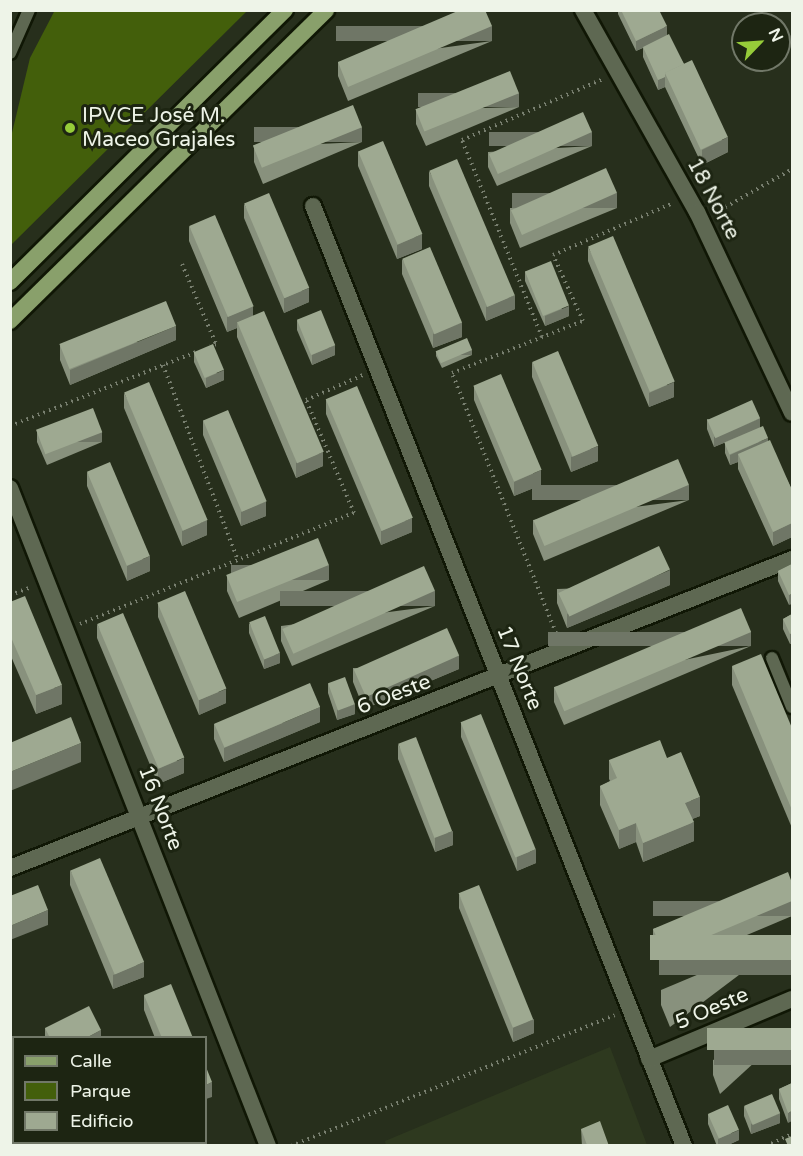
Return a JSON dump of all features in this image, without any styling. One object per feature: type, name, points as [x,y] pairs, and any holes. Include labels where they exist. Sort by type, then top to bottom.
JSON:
[{"type":"main road","points":[[10,282],[285,10]]},
{"type":"main road","points":[[10,321],[326,10]]},
{"type":"street","name":"18 Norte","points":[[583,10],[701,220],[792,413]]},
{"type":"street","name":"17 Norte","points":[[313,206],[684,1146]]},
{"type":"street","name":"16 Norte","points":[[10,488],[268,1146]]},
{"type":"street","name":"6 Oeste","points":[[10,868],[499,678],[792,559]]},
{"type":"street","name":"5 Oeste","points":[[649,1059],[792,999]]},
{"type":"lane","points":[[10,53],[29,10]]},
{"type":"lane","points":[[772,658],[792,707]]},
{"type":"path","points":[[542,338],[462,140],[618,73]]},
{"type":"path","points":[[701,220],[792,169]]},
{"type":"path","points":[[563,651],[452,373],[583,321],[553,255],[688,196]]},
{"type":"path","points":[[10,426],[216,344],[182,264]]},
{"type":"path","points":[[163,365],[238,560]]},
{"type":"path","points":[[66,629],[354,513],[306,400],[377,369]]},
{"type":"path","points":[[291,1146],[629,1009]]},
{"type":"path","points":[[766,1146],[792,1134]]},
{"type":"shaded area","points":[[610,1047],[647,1145],[386,1146],[385,1141]]},
{"type":"green space","name":"IPVCE José M. Maceo Grajales","points":[[55,10],[247,11],[11,245],[11,137],[30,58]]},
{"type":"building","points":[[460,10],[485,10],[492,26],[348,87],[338,62]]},
{"type":"building","points":[[621,10],[659,10],[667,26],[636,41]]},
{"type":"building","points":[[669,34],[684,64],[665,73],[665,77],[658,80],[643,47]]},
{"type":"building","points":[[692,60],[728,137],[701,150],[665,73]]},
{"type":"building","points":[[510,71],[519,93],[424,131],[415,109]]},
{"type":"building","points":[[353,105],[362,127],[262,168],[253,145]]},
{"type":"building","points":[[583,112],[592,132],[498,174],[489,154]]},
{"type":"building","points":[[383,141],[422,234],[398,245],[358,152]]},
{"type":"building","points":[[457,159],[515,295],[487,307],[429,171]]},
{"type":"building","points":[[606,168],[617,193],[522,235],[511,210]]},
{"type":"building","points":[[269,193],[309,288],[284,298],[244,204]]},
{"type":"building","points":[[215,215],[254,306],[228,317],[189,226]]},
{"type":"building","points":[[613,236],[675,381],[650,392],[588,247]]},
{"type":"building","points":[[430,247],[462,322],[434,334],[402,259]]},
{"type":"building","points":[[551,261],[569,306],[543,316],[525,271]]},
{"type":"building","points":[[166,301],[176,326],[69,369],[59,344]]},
{"type":"building","points":[[321,310],[335,345],[311,355],[297,320]]},
{"type":"building","points":[[264,311],[324,452],[297,463],[237,322]]},
{"type":"building","points":[[467,338],[472,350],[441,363],[436,351]]},
{"type":"building","points":[[213,344],[224,370],[205,378],[194,352]]},
{"type":"building","points":[[558,351],[598,446],[572,457],[532,362]]},
{"type":"building","points":[[501,374],[542,470],[514,481],[473,386]]},
{"type":"building","points":[[149,382],[208,520],[183,531],[124,393]]},
{"type":"building","points":[[357,386],[413,518],[382,531],[326,399]]},
{"type":"building","points":[[752,400],[760,418],[715,438],[707,420]]},
{"type":"building","points":[[93,408],[102,432],[45,454],[36,430]]},
{"type":"building","points":[[228,410],[267,501],[242,512],[203,421]]},
{"type":"building","points":[[763,426],[768,438],[729,454],[724,442]]},
{"type":"building","points":[[770,440],[792,490],[792,523],[773,532],[738,454]]},
{"type":"building","points":[[678,459],[689,485],[544,546],[533,520]]},
{"type":"building","points":[[110,462],[150,556],[127,566],[87,472]]},
{"type":"building","points":[[318,538],[329,565],[237,602],[226,575]]},
{"type":"building","points":[[659,546],[670,570],[569,616],[558,593]]},
{"type":"building","points":[[792,564],[792,594],[789,595],[778,571]]},
{"type":"building","points":[[424,566],[435,591],[293,654],[282,629]]},
{"type":"building","points":[[185,591],[226,689],[199,700],[157,603]]},
{"type":"building","points":[[25,596],[62,685],[36,695],[10,635],[10,602]]},
{"type":"building","points":[[741,608],[751,632],[564,711],[554,687]]},
{"type":"building","points":[[123,613],[184,758],[159,768],[97,624]]},
{"type":"building","points":[[792,614],[792,633],[790,634],[783,619]]},
{"type":"building","points":[[265,616],[280,653],[264,659],[249,622]]},
{"type":"building","points":[[447,628],[459,655],[366,697],[354,669]]},
{"type":"building","points":[[761,654],[792,728],[792,810],[732,666]]},
{"type":"building","points":[[345,677],[355,704],[338,710],[328,683]]},
{"type":"building","points":[[310,683],[320,707],[224,748],[214,724]]},
{"type":"building","points":[[481,714],[536,849],[515,858],[461,722]]},
{"type":"building","points":[[71,717],[81,743],[10,772],[10,743]]},
{"type":"building","points":[[416,737],[452,831],[434,838],[398,744]]},
{"type":"building","points":[[660,740],[667,758],[681,752],[700,797],[685,803],[694,822],[643,843],[636,823],[619,830],[600,786],[617,778],[609,760]]},
{"type":"building","points":[[100,858],[144,962],[115,975],[71,871]]},
{"type":"building","points":[[788,872],[792,883],[792,901],[664,955],[653,929]]},
{"type":"building","points":[[38,885],[48,910],[10,926],[10,896]]},
{"type":"building","points":[[479,885],[533,1019],[513,1028],[459,893]]},
{"type":"building","points":[[650,935],[792,935],[792,960],[650,960]]},
{"type":"building","points":[[171,984],[192,1036],[161,1036],[144,995]]},
{"type":"building","points":[[89,1006],[101,1030],[90,1036],[49,1036],[45,1028]]},
{"type":"building","points":[[707,1028],[792,1028],[792,1050],[707,1050]]},
{"type":"building","points":[[207,1070],[212,1082],[207,1084]]},
{"type":"building","points":[[792,1083],[792,1111],[788,1113],[779,1089]]},
{"type":"building","points":[[772,1094],[780,1113],[753,1125],[744,1106]]},
{"type":"building","points":[[728,1105],[739,1130],[719,1139],[708,1114]]},
{"type":"building","points":[[600,1121],[609,1146],[586,1146],[581,1129]]},
{"type":"building","points":[[792,1136],[792,1146],[788,1146],[785,1139]]},
{"type":"building","points":[[116,1144],[137,1144],[132,1146],[117,1146]]},
{"type":"building","points":[[193,1144],[194,1146],[176,1146]]},
{"type":"place","name":"IPVCE José M. Maceo Grajales","points":[[70,128]]}]
